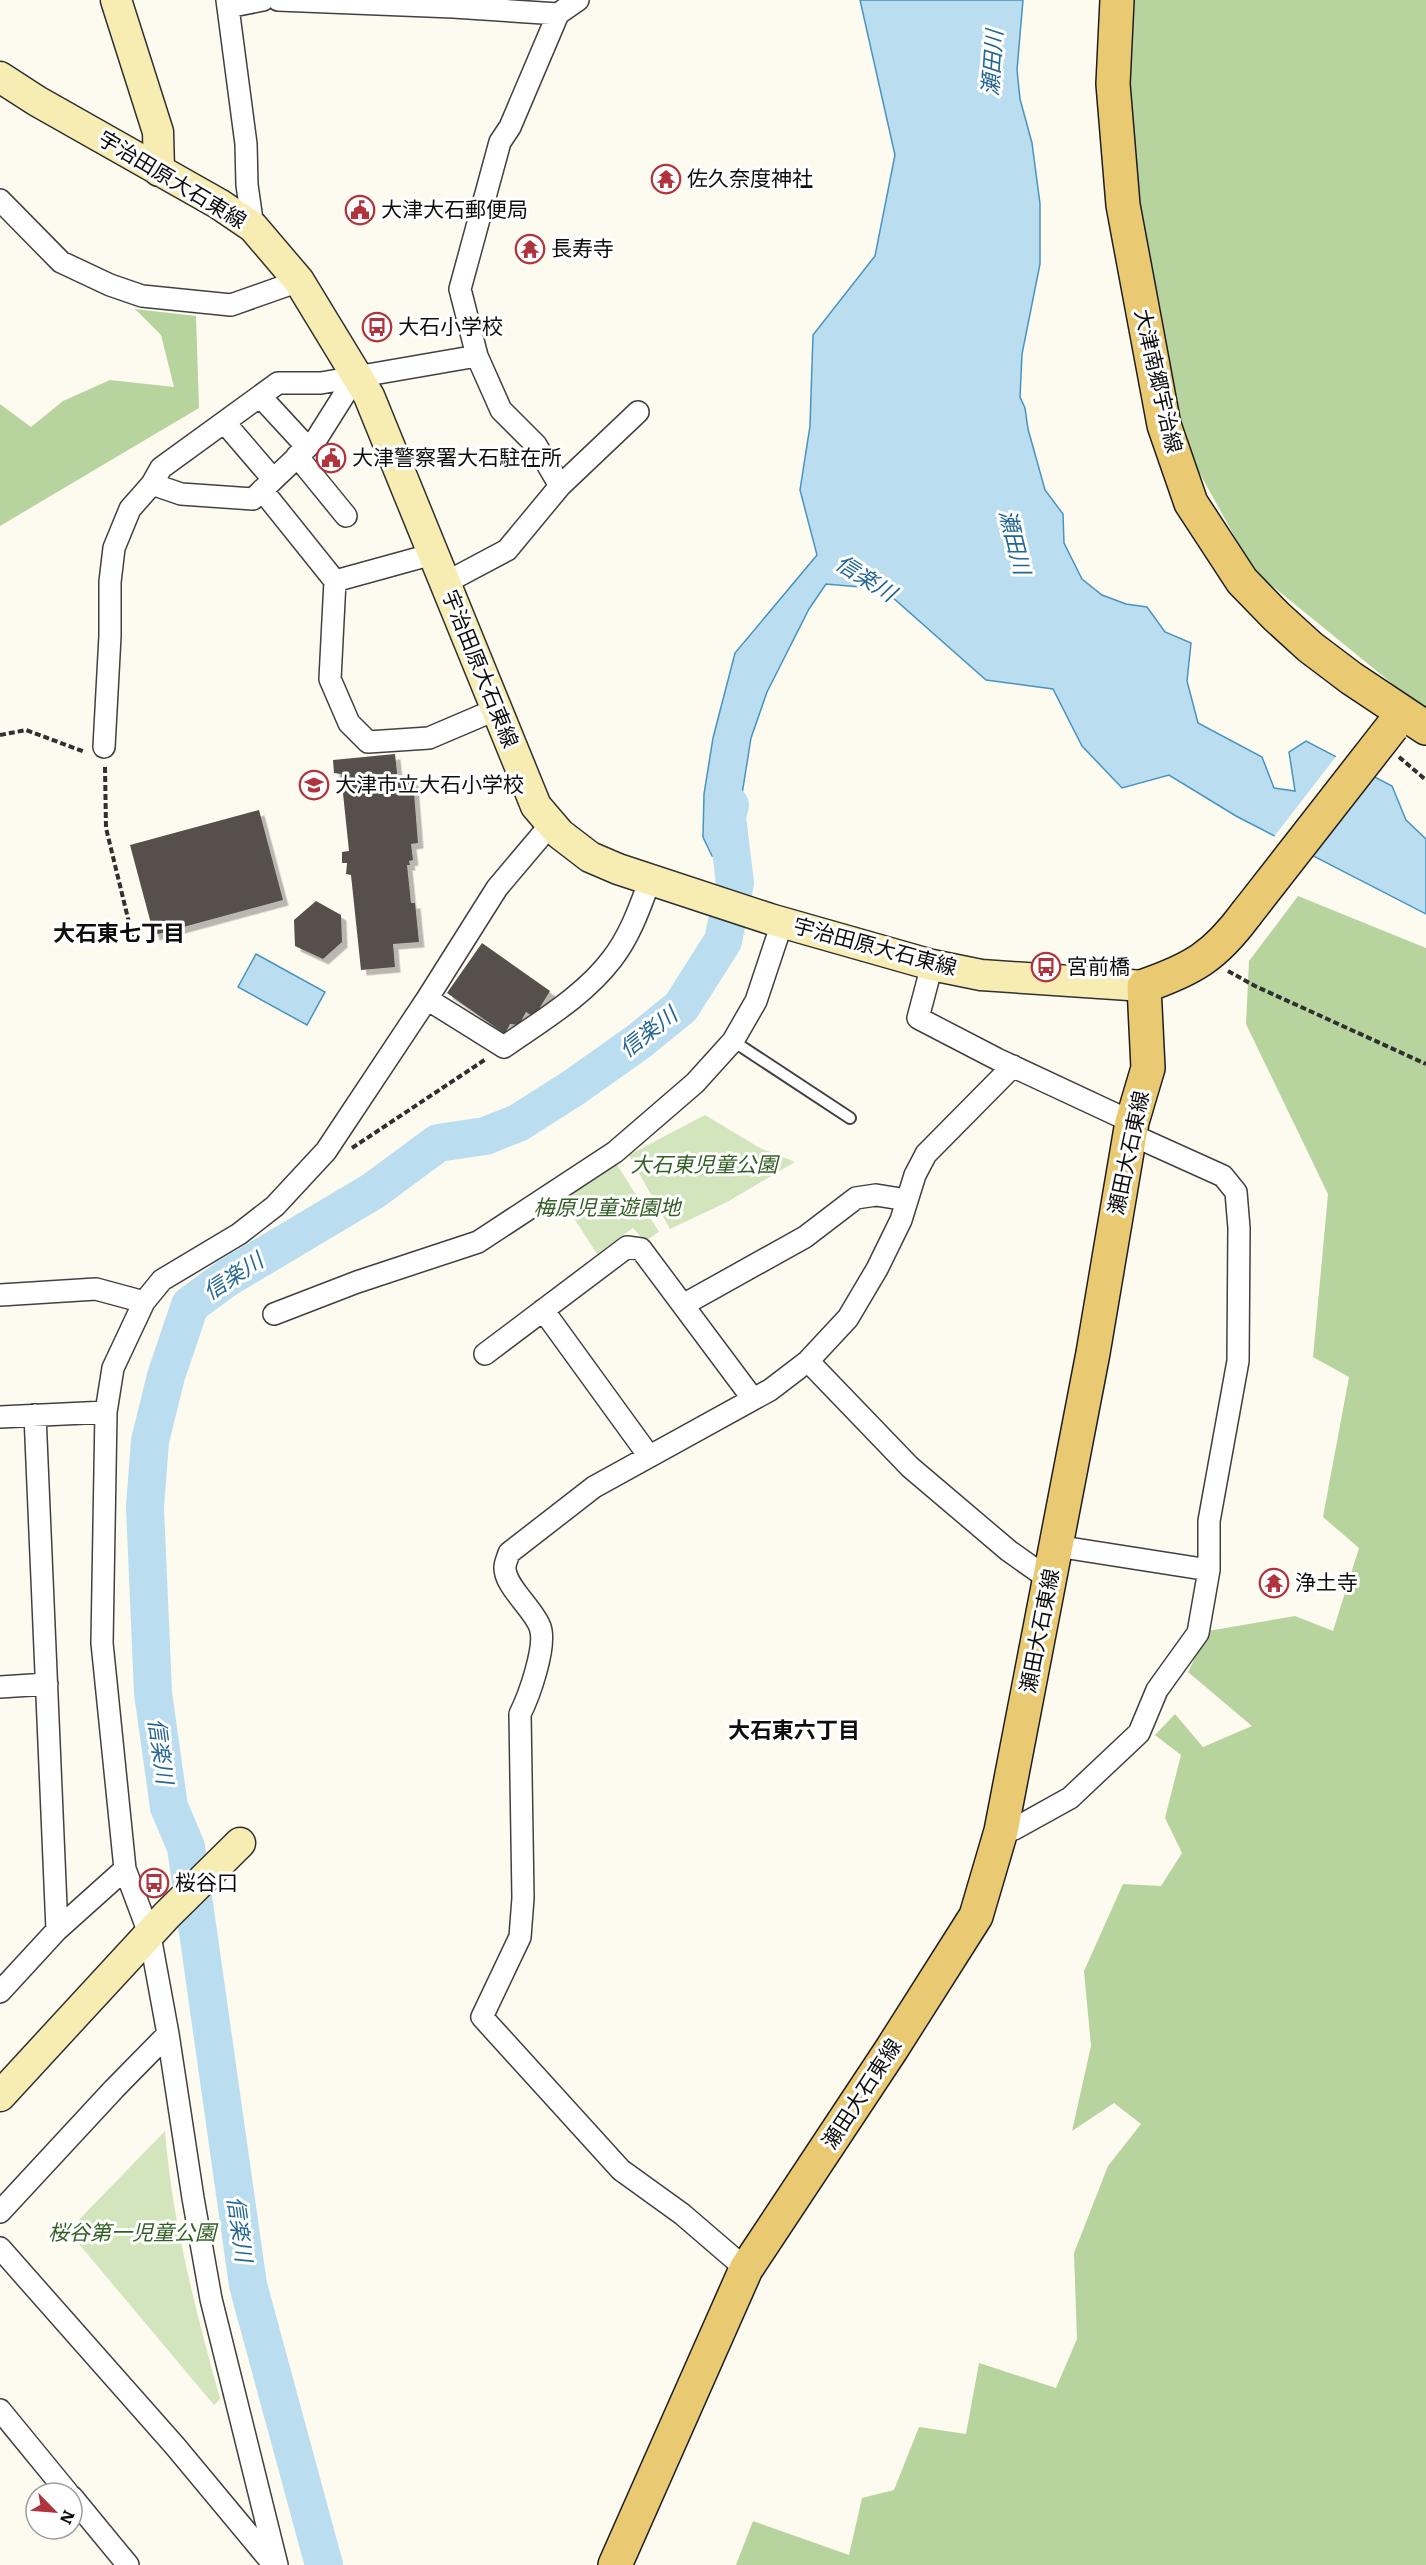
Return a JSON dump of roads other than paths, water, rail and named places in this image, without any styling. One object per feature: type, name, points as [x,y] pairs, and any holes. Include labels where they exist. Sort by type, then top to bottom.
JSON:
[{"type":"main road","points":[[116,0],[158,132],[159,171]]},
{"type":"main road","name":"大津南郷宇治線","points":[[1117,0],[1113,84],[1123,204],[1164,425],[1191,503],[1242,581],[1276,616],[1310,647],[1407,723]]},
{"type":"main road","name":"宇治田原大石東線","points":[[0,77],[37,101],[219,204],[253,227],[299,281],[369,396],[536,806],[560,834],[590,857],[658,883],[776,921],[932,965],[981,975],[1144,986]]},
{"type":"main road","points":[[1144,986],[1173,976],[1206,959],[1228,938],[1407,723]]},
{"type":"main road","name":"瀬田大石東線","points":[[615,2565],[746,2269],[891,2050],[976,1916],[1001,1831],[1093,1353],[1131,1128],[1148,1068],[1144,986]]},
{"type":"main road","points":[[0,2096],[158,1925],[240,1843]]},
{"type":"street","points":[[253,227],[247,185],[246,144],[228,4],[263,0]]},
{"type":"street","points":[[278,0],[558,14]]},
{"type":"street","points":[[560,486],[536,445],[501,410],[477,356],[460,289],[500,142],[510,127],[558,14],[578,0]]},
{"type":"street","points":[[0,200],[61,262],[110,285],[142,296],[231,305],[299,281]]},
{"type":"street","points":[[104,747],[110,636],[110,582],[114,548],[130,509],[152,484],[161,468],[278,382],[321,383],[477,356]]},
{"type":"street","points":[[152,484],[181,494],[253,499],[317,438],[356,376]]},
{"type":"street","points":[[260,396],[346,516]]},
{"type":"street","points":[[445,583],[507,550],[560,486],[638,412]]},
{"type":"street","points":[[224,422],[335,580],[330,679],[349,723],[368,742],[429,738],[497,709]]},
{"type":"street","points":[[335,580],[434,554]]},
{"type":"street","points":[[275,2565],[211,2299],[168,2034],[158,1925],[125,1869],[102,1643],[106,1412],[113,1368],[144,1302],[162,1280],[239,1234],[274,1206],[326,1151],[427,999],[497,888],[551,824]]},
{"type":"street","points":[[427,999],[504,1047],[583,989],[613,959],[658,883]]},
{"type":"street","points":[[274,1314],[357,1282],[478,1242],[615,1152],[695,1083],[733,1041],[756,1001],[776,921]]},
{"type":"street","points":[[932,965],[918,1018],[1223,1176],[1236,1192],[1239,1228],[1238,1361],[1209,1521],[1209,1570],[1198,1633],[1157,1690],[1139,1733],[1070,1798],[1014,1829],[1001,1831]]},
{"type":"street","points":[[746,2269],[682,2214],[621,2170],[482,2017],[520,1937],[523,1898],[520,1714],[529,1694],[540,1654],[541,1628],[510,1581],[505,1567],[509,1553],[594,1487],[770,1390],[808,1361],[848,1318],[877,1269],[901,1220],[915,1175],[926,1154],[1013,1066]]},
{"type":"street","points":[[683,1305],[805,1237],[856,1198],[876,1195],[907,1200]]},
{"type":"street","points":[[485,1354],[627,1247],[641,1249],[753,1399]]},
{"type":"street","points":[[0,1295],[96,1289],[144,1302]]},
{"type":"street","points":[[543,1310],[649,1456]]},
{"type":"street","points":[[808,1361],[910,1467],[1009,1551],[1050,1580]]},
{"type":"street","points":[[0,1417],[106,1412]]},
{"type":"street","points":[[35,1415],[57,1930]]},
{"type":"street","points":[[1056,1546],[1209,1570]]},
{"type":"street","points":[[0,1687],[46,1684]]},
{"type":"street","points":[[0,1992],[57,1930],[125,1869]]},
{"type":"street","points":[[0,2212],[168,2034]]},
{"type":"street","points":[[0,2248],[175,2446],[275,2565]]},
{"type":"street","points":[[0,2410],[58,2481]]},
{"type":"street","points":[[84,2512],[128,2565]]},
{"type":"lane","points":[[733,1041],[850,1118]]},
{"type":"water","name":"瀬田川","points":[[860,0],[1023,0],[1017,70],[1020,99],[1032,143],[1040,204],[1040,264],[1022,354],[1020,397],[1025,408],[1028,429],[1045,490],[1063,514],[1064,543],[1082,579],[1102,595],[1126,604],[1147,607],[1165,632],[1191,643],[1187,681],[1198,723],[1262,757],[1274,788],[1295,791],[1289,752],[1306,741],[1392,786],[1406,820],[1426,839],[1426,914],[1236,816],[1169,775],[1122,788],[1082,746],[1053,689],[986,680],[883,589],[826,584],[809,609],[767,692],[751,738],[731,863],[712,856],[703,837],[704,794],[713,738],[735,653],[817,555],[800,490],[810,426],[813,335],[875,256],[895,155]]},
{"type":"water","points":[[256,954],[325,992],[307,1025],[238,987]]},
{"type":"waterway","name":"信楽川","points":[[324,2565],[248,2285],[186,1847],[169,1807],[153,1693],[145,1507],[150,1441],[166,1376],[190,1305],[227,1278],[373,1191],[438,1143],[485,1136],[518,1123],[638,1042],[681,1007],[723,941],[735,883],[727,817],[730,805]]},
{"type":"place","name":"佐久奈度神社","points":[[666,179]]},
{"type":"place","name":"大津大石郵便局","points":[[360,210]]},
{"type":"place","name":"長寿寺","points":[[530,249]]},
{"type":"place","name":"大石小学校","points":[[377,327]]},
{"type":"place","name":"大津警察署大石駐在所","points":[[331,458]]},
{"type":"place","name":"大津市立大石小学校","points":[[314,785]]},
{"type":"place","name":"宮前橋","points":[[1046,967]]},
{"type":"place","name":"浄土寺","points":[[1274,1583]]},
{"type":"place","name":"桜谷口","points":[[154,1883]]},
{"type":"district","name":"大石東七丁目","points":[[119,933]]},
{"type":"district","name":"大石東六丁目","points":[[794,1730]]},
{"type":"park label","name":"大石東児童公園","points":[[704,1165]]},
{"type":"park label","name":"梅原児童遊園地","points":[[607,1208]]},
{"type":"park label","name":"桜谷第一児童公園","points":[[132,2233]]}]
